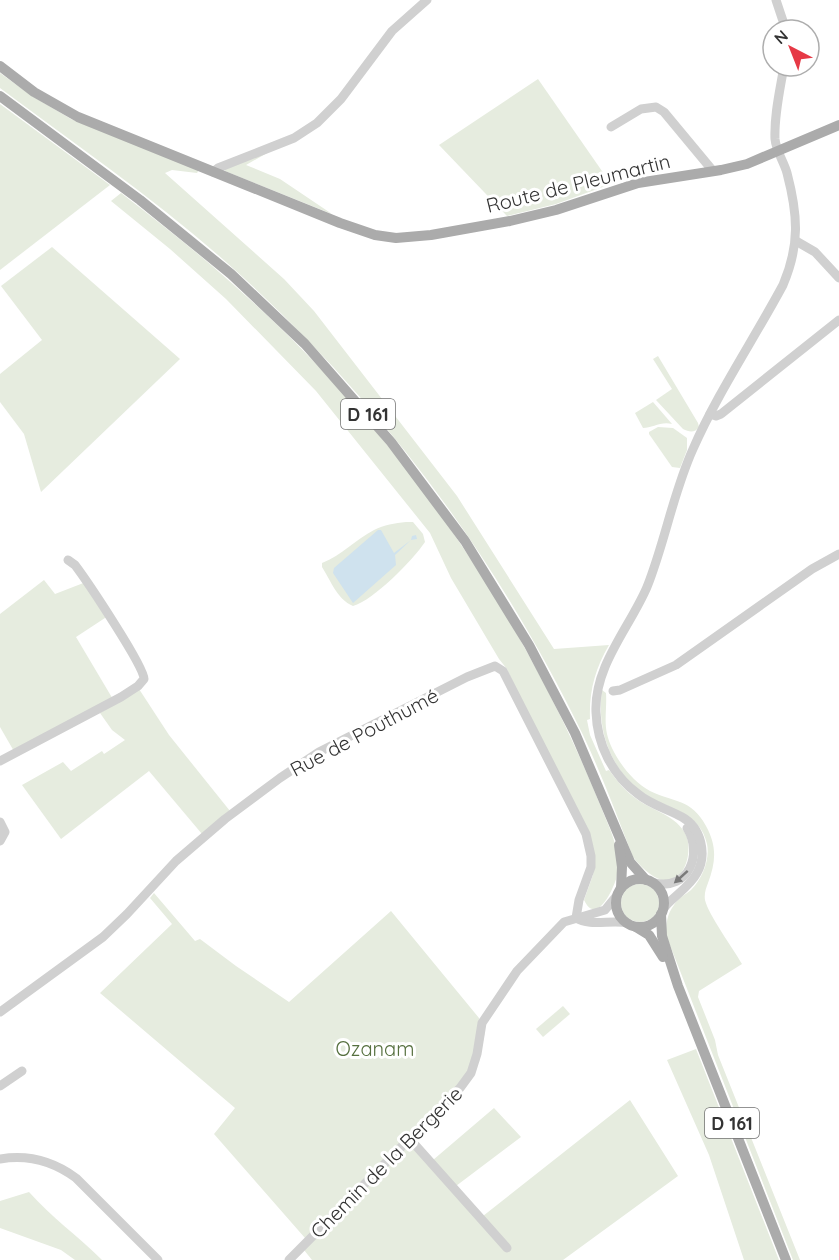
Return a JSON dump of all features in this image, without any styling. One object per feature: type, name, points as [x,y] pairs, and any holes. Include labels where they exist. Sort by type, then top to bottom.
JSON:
[{"type":"main road","name":"Route de Pleumartin","points":[[0,66],[34,92],[64,110],[355,229],[396,238],[431,235],[533,216],[638,183],[747,164],[839,125]]},
{"type":"main road","name":"D 161","points":[[0,96],[140,200],[231,274],[304,344],[384,434],[447,515],[507,606],[562,706],[632,866],[650,881]]},
{"type":"main road","name":"D 161","points":[[617,830],[622,867],[619,891]]},
{"type":"main road","points":[[634,880],[650,881],[662,893],[662,911],[649,925],[631,924],[618,912],[616,903],[619,891],[634,880]]},
{"type":"main road","name":"D 161","points":[[662,911],[662,936],[678,986],[786,1260]]},
{"type":"main road","name":"D 161","points":[[631,924],[647,934],[654,942],[678,986]]},
{"type":"street","points":[[213,172],[294,138],[317,123],[340,99],[392,31],[427,0]]},
{"type":"street","points":[[776,0],[782,18]]},
{"type":"street","points":[[662,911],[672,898],[693,880],[701,863],[702,846],[698,834],[687,821],[638,794],[615,770],[602,743],[597,723],[596,706],[599,684],[604,668],[646,588],[687,463],[710,414],[783,285],[790,265],[796,241],[796,221],[786,170],[775,140],[782,78]]},
{"type":"street","points":[[611,127],[641,109],[656,107],[664,112],[713,171]]},
{"type":"street","points":[[796,241],[815,252],[839,278]]},
{"type":"street","points":[[710,414],[716,416],[721,414],[839,320]]},
{"type":"street","points":[[613,691],[624,689],[676,665],[812,569],[839,554]]},
{"type":"street","points":[[0,761],[121,697],[138,686],[144,679],[142,668],[75,565],[68,560]]},
{"type":"street","name":"Rue de Pouthumé","points":[[0,1012],[103,937],[128,914],[176,861],[225,819],[280,778],[319,752],[467,677],[495,666],[503,671],[586,834],[591,864],[579,900],[576,918]]},
{"type":"street","points":[[650,881],[667,885],[678,881],[688,870],[692,861],[694,849],[691,835],[676,814]]},
{"type":"street","points":[[0,822],[5,832],[0,841]]},
{"type":"street","name":"Chemin de la Bergerie","points":[[289,1260],[460,1088],[471,1073],[482,1023],[510,980],[564,922],[605,910],[619,891]]},
{"type":"street","points":[[576,918],[590,922],[616,921],[631,924]]},
{"type":"street","points":[[0,1086],[22,1071]]},
{"type":"street","points":[[409,1138],[507,1248]]},
{"type":"street","points":[[0,1159],[32,1158],[43,1160],[66,1171],[76,1178],[158,1260]]},
{"type":"green space","points":[[0,73],[32,96],[71,119],[199,170],[197,173],[172,170],[165,173],[284,279],[314,311],[457,496],[554,649],[609,645],[600,663],[592,690],[590,719],[587,720],[590,735],[606,771],[609,770],[634,797],[665,814],[682,828],[688,842],[688,858],[682,872],[670,880],[658,879],[646,871],[633,857],[583,735],[549,668],[512,604],[428,481],[382,423],[281,313],[226,262],[143,194],[0,88]]},
{"type":"green space","points":[[538,79],[611,184],[556,204],[507,216],[439,145]]},
{"type":"green space","points":[[0,104],[110,185],[0,270]]},
{"type":"green space","points":[[269,152],[246,165],[280,179],[332,214],[225,171],[225,169]]},
{"type":"green space","points":[[121,193],[216,269],[302,349],[355,407],[452,531],[535,666],[570,736],[611,832],[617,852],[617,877],[607,899],[598,908],[589,907],[584,900],[593,875],[595,860],[507,669],[451,578],[430,533],[316,391],[226,299],[111,201]]},
{"type":"green space","points":[[52,247],[180,359],[41,492],[24,434],[0,402],[0,374],[42,340],[1,286]]},
{"type":"green space","points":[[658,356],[698,423],[699,427],[694,431],[683,429],[656,400],[672,389],[653,359]]},
{"type":"green space","points":[[653,402],[672,424],[664,423],[643,428],[635,413]]},
{"type":"green space","points":[[658,427],[673,428],[687,438],[687,450],[680,468],[672,467],[649,434]]},
{"type":"green space","points":[[413,522],[423,534],[425,542],[412,559],[382,588],[353,606],[347,603],[335,589],[322,563],[374,530],[390,524]]},
{"type":"green space","points":[[44,580],[55,594],[86,582],[108,616],[76,637],[114,701],[15,753],[0,727],[0,614]]},
{"type":"green space","points":[[139,689],[169,735],[230,811],[202,834],[149,771],[61,839],[22,785],[63,762],[71,771],[102,751],[104,754],[125,740],[112,730],[100,713]]},
{"type":"green space","points":[[602,690],[606,693],[607,734],[623,767],[643,787],[681,802],[694,810],[706,826],[712,840],[714,861],[705,891],[705,900],[716,923],[742,964],[699,991],[698,997],[715,1040],[718,1055],[800,1260],[793,1260],[666,935],[667,919],[672,908],[691,890],[705,868],[707,844],[698,825],[692,819],[636,788],[616,764],[604,736]]},
{"type":"green space","points":[[640,884],[654,889],[659,903],[654,917],[640,922],[626,917],[621,903],[626,889]]},
{"type":"green space","name":"Ozanam","points":[[154,893],[195,941],[200,939],[289,1002],[391,911],[479,1018],[485,1031],[479,1062],[414,1138],[433,1160],[494,1108],[521,1137],[456,1186],[483,1216],[630,1100],[678,1176],[563,1260],[312,1260],[304,1250],[305,1238],[214,1134],[235,1108],[100,993],[172,924],[150,898]]},
{"type":"green space","points":[[563,1006],[570,1014],[543,1037],[536,1029]]},
{"type":"green space","points":[[696,1049],[779,1260],[744,1260],[709,1155],[667,1060]]},
{"type":"green space","points":[[29,1192],[102,1260],[75,1260],[61,1250],[0,1228],[0,1201]]},
{"type":"water","points":[[378,530],[381,530],[394,553],[411,540],[395,555],[396,565],[353,603],[333,573],[334,568]]}]
